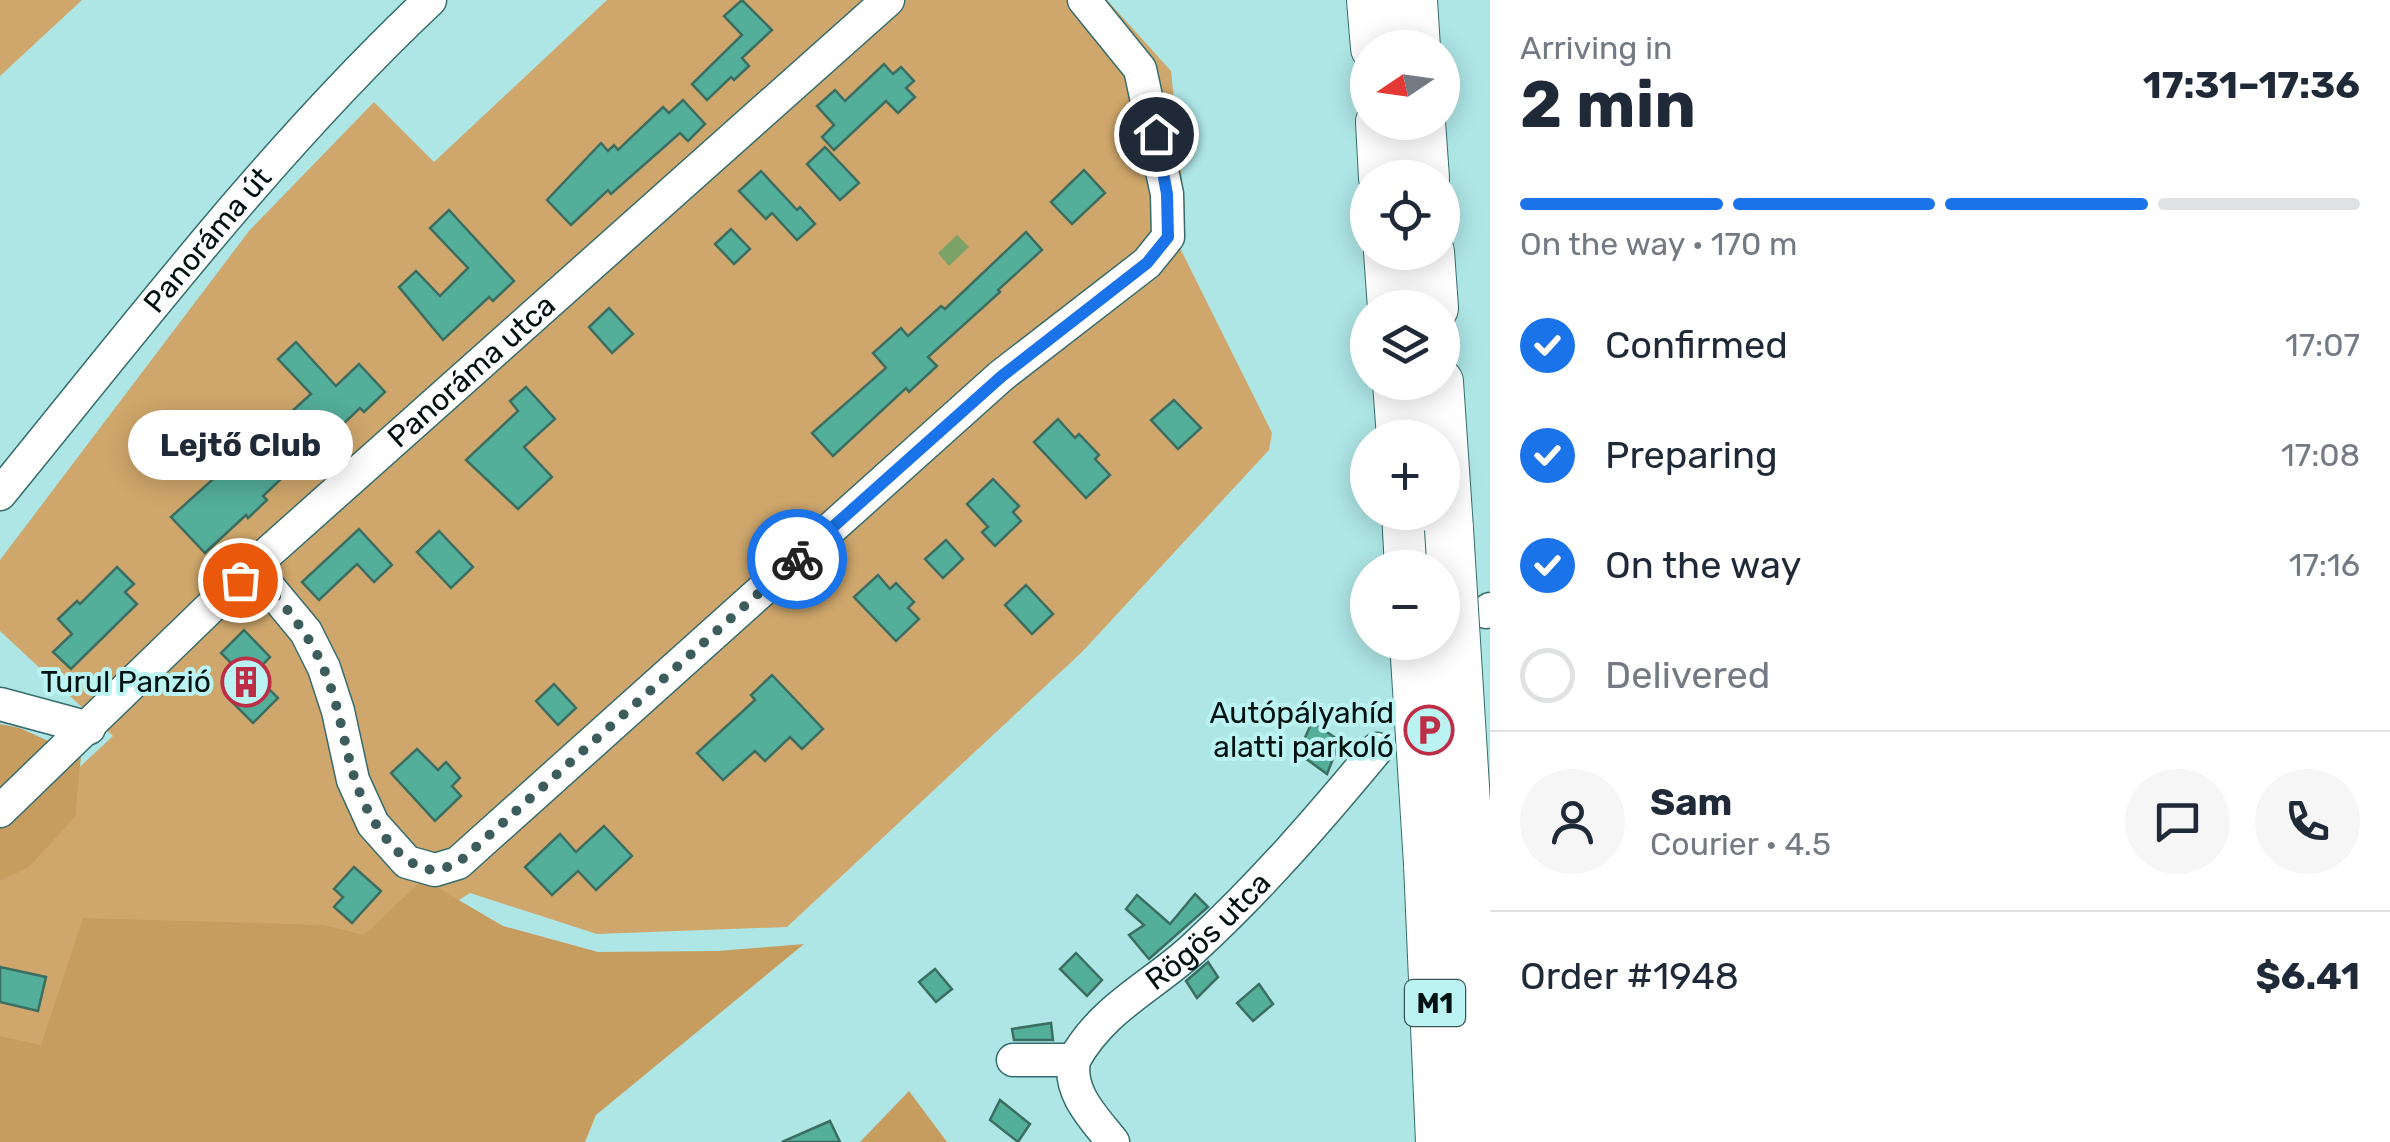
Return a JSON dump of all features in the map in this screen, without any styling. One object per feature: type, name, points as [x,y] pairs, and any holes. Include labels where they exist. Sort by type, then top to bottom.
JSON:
[{"type":"highway","points":[[1372,0],[1374,30]]},
{"type":"highway","points":[[1413,0],[1415,30]]},
{"type":"highway","name":"M1","points":[[1437,400],[1418,538],[1448,858],[1440,1142]]},
{"type":"highway","name":"M1","points":[[1417,660],[1448,858],[1484,1142]]},
{"type":"street","name":"Panoráma út","points":[[0,494],[280,156],[430,0]]},
{"type":"street","name":"Panoráma utca","points":[[0,811],[252,568],[888,0]]},
{"type":"street","points":[[252,568],[306,632],[324,668],[353,780],[373,824],[407,862],[435,870],[458,863],[1002,376],[1147,263],[1168,237],[1167,194],[1140,68],[1084,0]]},
{"type":"street","points":[[0,704],[89,728]]},
{"type":"street","name":"Rögös utca","points":[[1074,1060],[1093,1032],[1133,992],[1193,949],[1298,846],[1376,750]]},
{"type":"street","points":[[1012,1060],[1074,1060],[1076,1089],[1087,1110],[1113,1142]]},
{"type":"shaded area","points":[[0,0],[82,0],[0,76]]},
{"type":"shaded area","points":[[607,0],[1107,0],[1171,71],[1185,208],[1180,248],[1272,433],[1269,450],[1082,652],[787,927],[597,934],[470,893],[338,976],[26,1093],[0,1061],[0,841],[113,736],[0,631],[0,560],[249,231],[374,102],[434,162]]},
{"type":"shaded area","points":[[957,235],[969,247],[949,266],[938,253]]},
{"type":"shaded area","points":[[0,724],[20,728],[81,756],[75,817],[29,867],[0,881]]},
{"type":"shaded area","points":[[423,879],[503,926],[598,952],[718,951],[804,944],[596,1115],[585,1142],[0,1142],[0,1036],[41,1045],[83,918],[324,925],[364,935]]},
{"type":"shaded area","points":[[909,1091],[947,1142],[860,1142]]},
{"type":"building","points":[[742,0],[772,30],[742,58],[749,66],[707,100],[692,84],[742,35],[724,16]]},
{"type":"building","points":[[884,64],[893,74],[901,67],[914,81],[906,88],[915,97],[898,113],[886,101],[834,150],[822,137],[834,125],[817,106],[835,90],[845,101]]},
{"type":"building","points":[[683,100],[705,124],[688,141],[680,133],[571,225],[547,200],[601,143],[608,151],[614,145],[618,150],[663,107],[669,113]]},
{"type":"building","points":[[825,147],[859,183],[840,200],[807,164]]},
{"type":"building","points":[[1084,170],[1105,193],[1072,224],[1051,202]]},
{"type":"building","points":[[761,171],[815,224],[797,240],[772,213],[766,219],[739,191]]},
{"type":"building","points":[[449,210],[514,281],[493,301],[489,297],[443,340],[399,287],[416,271],[440,296],[468,268],[430,228]]},
{"type":"building","points":[[731,229],[750,249],[734,264],[715,244]]},
{"type":"building","points":[[1026,232],[1042,250],[928,357],[937,366],[909,392],[906,388],[833,456],[812,433],[886,368],[873,353],[901,328],[908,336],[941,306],[945,309]]},
{"type":"building","points":[[609,308],[633,334],[612,353],[589,327]]},
{"type":"building","points":[[296,342],[336,386],[359,364],[385,392],[317,445],[263,496],[267,500],[205,553],[171,517],[232,462],[238,469],[292,418],[289,414],[311,394],[278,359]]},
{"type":"building","points":[[526,387],[555,419],[524,447],[552,477],[518,509],[466,460],[518,411],[510,401]]},
{"type":"building","points":[[1174,400],[1201,428],[1178,449],[1151,420]]},
{"type":"building","points":[[1058,419],[1075,438],[1079,434],[1099,455],[1095,459],[1110,475],[1086,498],[1034,442]]},
{"type":"building","points":[[993,479],[1019,506],[1013,512],[1021,521],[995,546],[982,532],[988,527],[967,504]]},
{"type":"building","points":[[359,529],[392,565],[374,582],[357,564],[319,600],[302,582]]},
{"type":"building","points":[[439,531],[473,567],[451,588],[417,552]]},
{"type":"building","points":[[946,540],[963,559],[943,578],[925,559]]},
{"type":"building","points":[[117,567],[134,584],[125,592],[137,604],[71,669],[53,652],[72,634],[58,619],[77,601],[80,604]]},
{"type":"building","points":[[878,575],[890,589],[896,583],[914,602],[908,608],[919,619],[896,641],[854,597]]},
{"type":"building","points":[[1026,585],[1053,614],[1032,634],[1005,605]]},
{"type":"building","name":"Turul Panzió","points":[[244,630],[270,657],[254,674],[278,698],[253,723],[228,698],[236,689],[223,676],[233,665],[221,653]]},
{"type":"building","points":[[772,675],[823,729],[802,749],[790,737],[765,761],[755,751],[723,780],[697,753],[755,700],[751,695]]},
{"type":"building","points":[[554,684],[576,708],[558,725],[536,701]]},
{"type":"building","points":[[1312,722],[1340,741],[1327,774],[1298,753]]},
{"type":"building","points":[[417,749],[438,770],[446,762],[460,778],[452,786],[461,796],[435,821],[391,773]]},
{"type":"building","points":[[604,826],[632,856],[596,890],[578,871],[552,895],[525,867],[560,834],[576,852]]},
{"type":"building","points":[[354,867],[381,891],[352,923],[334,907],[343,897],[334,889]]},
{"type":"building","points":[[1195,894],[1208,907],[1149,959],[1129,935],[1144,925],[1126,909],[1137,895],[1170,924]]},
{"type":"building","points":[[1076,953],[1102,980],[1087,996],[1060,969]]},
{"type":"building","points":[[1208,962],[1218,977],[1197,998],[1186,981]]},
{"type":"building","points":[[0,967],[46,977],[38,1011],[0,1002]]},
{"type":"building","points":[[935,969],[952,989],[936,1002],[919,982]]},
{"type":"building","points":[[1259,984],[1273,1004],[1253,1021],[1237,1003]]},
{"type":"building","points":[[1051,1023],[1053,1040],[1014,1040],[1012,1029]]},
{"type":"building","points":[[1000,1100],[1030,1124],[1018,1142],[990,1120]]},
{"type":"building","points":[[830,1121],[840,1142],[782,1142]]},
{"type":"way so far","points":[[240,580],[252,568],[306,632],[324,668],[353,780],[373,824],[407,862],[435,870],[458,863],[797,559]]},
{"type":"place","name":"Lejtő Club","points":[[240,580]]},
{"type":"place","name":"Turul Panzió","points":[[246,682]]},
{"type":"place","name":"Autópályahíd alatti parkoló","points":[[1429,730]]},
{"type":"route","points":[[797,559],[1002,376],[1147,263],[1168,237],[1167,194],[1156,134]]}]
